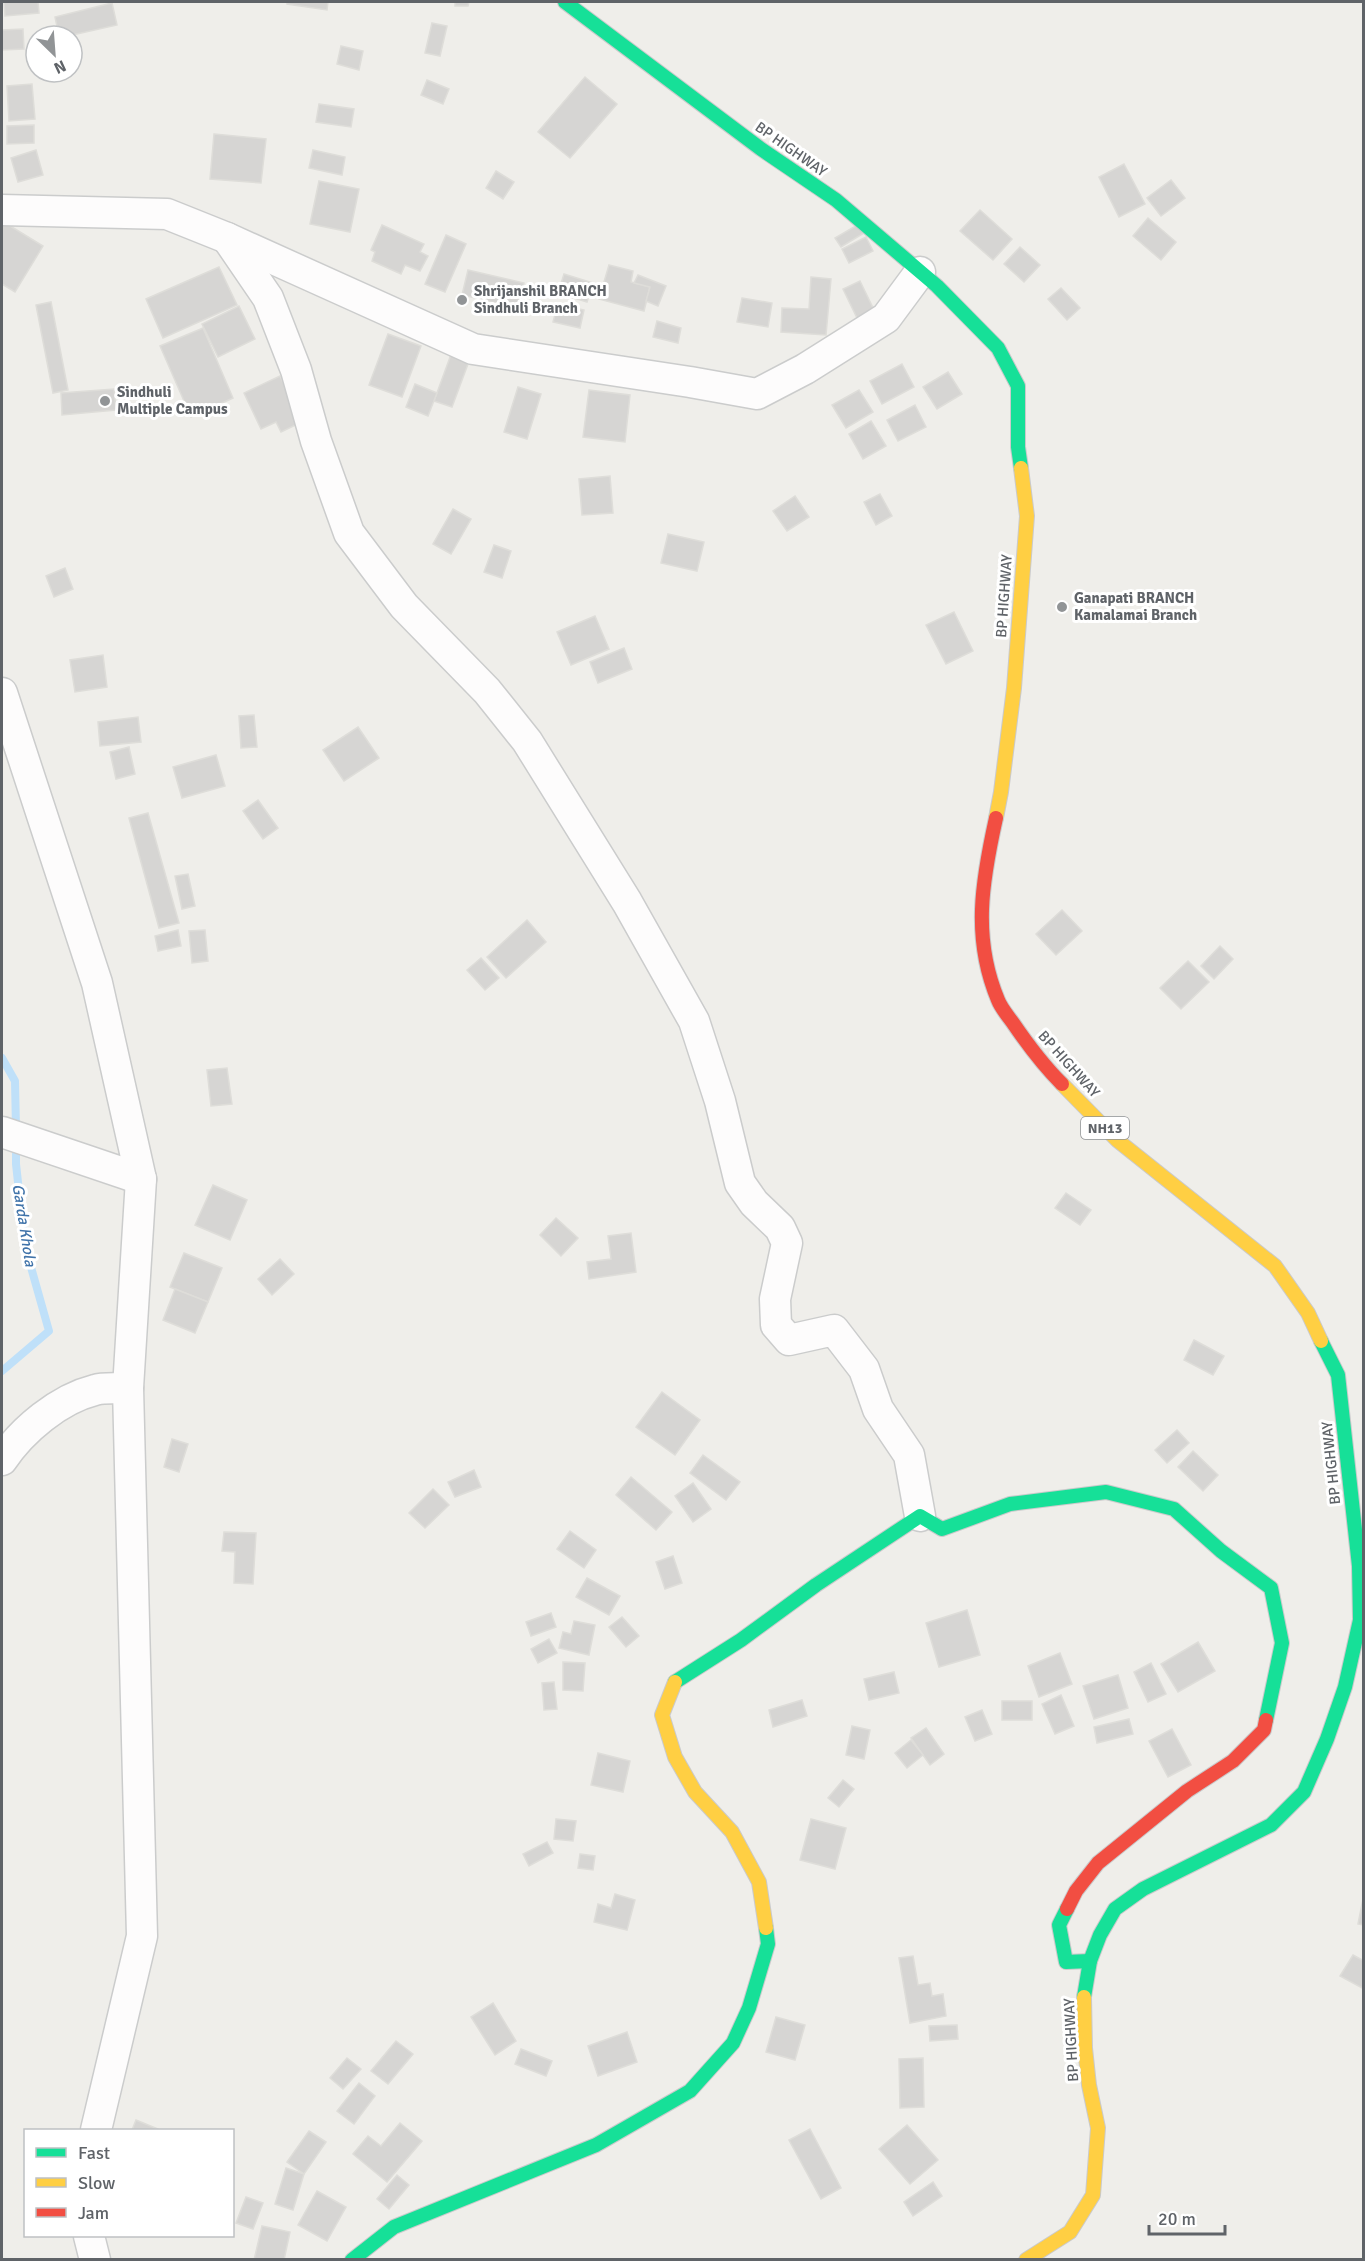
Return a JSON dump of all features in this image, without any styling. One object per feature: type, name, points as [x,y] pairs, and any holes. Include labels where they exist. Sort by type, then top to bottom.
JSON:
[{"type":"main road","name":"BP HIGHWAY","points":[[565,2],[761,149],[836,200],[937,286],[998,348],[1018,386],[1018,447],[1027,516],[1010,723],[1001,792],[986,864],[981,904],[982,944],[998,1001],[1035,1056],[1117,1140],[1275,1266],[1308,1313],[1338,1375],[1359,1566],[1360,1620],[1346,1687],[1304,1792],[1271,1825],[1143,1889],[1115,1909],[1100,1935],[1090,1961],[1084,1995],[1085,2048],[1089,2085],[1098,2128],[1093,2195],[1070,2232],[1026,2259]]},
{"type":"main road","points":[[352,2259],[394,2228],[464,2197],[596,2145],[690,2091],[733,2043],[749,2008],[768,1944],[759,1882],[732,1832],[695,1792],[675,1757],[662,1715],[673,1683],[741,1640],[816,1585],[920,1516],[942,1529],[1010,1504],[1106,1492],[1174,1509],[1221,1551],[1271,1588],[1282,1643],[1264,1730],[1233,1761],[1187,1791],[1098,1863],[1076,1891],[1059,1925],[1066,1962],[1090,1961]]},
{"type":"street","points":[[2,210],[167,214],[227,238],[473,349],[758,394],[805,369],[886,318],[920,272]]},
{"type":"street","points":[[227,238],[268,298],[296,370],[316,441],[349,533],[404,606],[487,691],[527,741],[627,902],[694,1021],[720,1101],[740,1183],[754,1203],[780,1228],[787,1243],[775,1299],[776,1325],[789,1340],[834,1330],[864,1369],[878,1408],[909,1455],[920,1516]]},
{"type":"street","points":[[2,693],[97,983],[141,1179],[128,1388],[141,1936],[96,2129]]},
{"type":"street","points":[[3,1133],[141,1179]]},
{"type":"street","points":[[2,1460],[10,1448],[56,1406],[96,1389],[128,1388]]},
{"type":"street","points":[[90,2237],[95,2259]]},
{"type":"building","points":[[4,2],[38,2],[39,13],[5,16]]},
{"type":"building","points":[[287,2],[328,2],[327,10],[287,4]]},
{"type":"building","points":[[455,2],[469,2],[468,6],[455,6]]},
{"type":"building","points":[[112,3],[117,25],[84,32],[84,24],[56,24],[55,17]]},
{"type":"building","points":[[432,23],[447,26],[440,56],[425,53]]},
{"type":"building","points":[[23,29],[24,49],[2,50],[2,30]]},
{"type":"building","points":[[341,46],[363,51],[359,70],[337,64]]},
{"type":"building","points":[[585,77],[617,104],[570,158],[538,132]]},
{"type":"building","points":[[427,80],[449,89],[443,104],[421,95]]},
{"type":"building","points":[[32,84],[35,119],[9,121],[7,86]]},
{"type":"building","points":[[319,104],[354,109],[351,127],[316,122]]},
{"type":"building","points":[[34,125],[34,143],[7,144],[7,126]]},
{"type":"building","points":[[214,134],[266,139],[261,183],[210,179]]},
{"type":"building","points":[[36,150],[43,175],[18,182],[11,158]]},
{"type":"building","points":[[313,150],[345,157],[342,175],[309,168]]},
{"type":"building","points":[[1124,164],[1145,204],[1119,217],[1099,177]]},
{"type":"building","points":[[496,171],[514,182],[503,199],[486,188]]},
{"type":"building","points":[[1171,180],[1185,198],[1161,216],[1147,198]]},
{"type":"building","points":[[319,181],[359,189],[350,232],[310,224]]},
{"type":"building","points":[[980,210],[1012,239],[993,260],[960,231]]},
{"type":"building","points":[[1148,218],[1176,242],[1161,260],[1133,236]]},
{"type":"building","points":[[2,221],[43,246],[15,292],[2,284]]},
{"type":"building","points":[[859,224],[864,233],[841,247],[835,238]]},
{"type":"building","points":[[382,225],[424,244],[420,252],[428,256],[420,271],[405,265],[401,274],[372,261],[375,252],[371,250]]},
{"type":"building","points":[[446,235],[466,244],[445,292],[425,284]]},
{"type":"building","points":[[866,237],[873,251],[849,263],[842,249]]},
{"type":"building","points":[[1020,247],[1040,265],[1024,282],[1004,264]]},
{"type":"building","points":[[609,265],[633,271],[631,282],[650,287],[644,311],[599,299]]},
{"type":"building","points":[[219,267],[237,305],[163,338],[146,299]]},
{"type":"building","points":[[468,270],[524,283],[519,308],[462,295]]},
{"type":"building","points":[[564,274],[593,283],[587,302],[558,293]]},
{"type":"building","points":[[638,275],[666,286],[658,306],[646,301],[650,287],[634,283]]},
{"type":"building","points":[[811,277],[831,279],[826,335],[781,332],[782,308],[809,309]]},
{"type":"building","points":[[860,281],[875,312],[858,320],[843,289]]},
{"type":"building","points":[[1061,288],[1080,308],[1067,320],[1048,299]]},
{"type":"building","points":[[742,298],[772,303],[768,327],[737,322]]},
{"type":"building","points":[[51,302],[68,390],[53,393],[36,305]]},
{"type":"building","points":[[558,304],[584,310],[580,328],[553,322]]},
{"type":"building","points":[[239,306],[255,339],[218,357],[202,324]]},
{"type":"building","points":[[657,321],[681,328],[678,343],[653,337]]},
{"type":"building","points":[[203,328],[233,398],[191,417],[160,346]]},
{"type":"building","points":[[388,334],[421,346],[402,397],[369,385]]},
{"type":"building","points":[[453,349],[471,356],[452,407],[434,401]]},
{"type":"building","points":[[902,364],[914,387],[882,404],[870,381]]},
{"type":"building","points":[[948,372],[962,394],[937,409],[923,387]]},
{"type":"building","points":[[280,376],[302,422],[281,432],[276,422],[261,429],[244,393]]},
{"type":"building","points":[[415,384],[437,393],[428,416],[406,407]]},
{"type":"building","points":[[518,387],[541,394],[527,439],[504,432]]},
{"type":"building","points":[[114,389],[116,410],[62,415],[61,393]]},
{"type":"building","points":[[589,390],[630,395],[625,442],[583,437]]},
{"type":"building","points":[[859,390],[873,412],[846,428],[832,405]]},
{"type":"building","points":[[915,405],[926,427],[898,441],[887,420]]},
{"type":"building","points":[[871,421],[886,446],[863,459],[849,434]]},
{"type":"building","points":[[610,476],[613,513],[582,515],[579,479]]},
{"type":"building","points":[[880,494],[892,516],[876,525],[864,502]]},
{"type":"building","points":[[795,496],[809,517],[787,531],[773,511]]},
{"type":"building","points":[[453,509],[471,519],[451,554],[433,544]]},
{"type":"building","points":[[668,534],[704,542],[697,571],[661,563]]},
{"type":"building","points":[[494,545],[511,551],[502,578],[484,572]]},
{"type":"building","points":[[65,568],[73,589],[54,597],[46,576]]},
{"type":"building","points":[[954,612],[973,651],[946,664],[926,625]]},
{"type":"building","points":[[595,616],[609,649],[571,665],[557,632]]},
{"type":"building","points":[[624,648],[632,669],[598,683],[590,662]]},
{"type":"building","points":[[103,655],[107,687],[75,692],[70,660]]},
{"type":"building","points":[[254,715],[257,747],[241,748],[239,716]]},
{"type":"building","points":[[138,717],[141,742],[100,746],[98,722]]},
{"type":"building","points":[[358,727],[379,758],[344,781],[323,750]]},
{"type":"building","points":[[129,747],[135,774],[116,779],[110,752]]},
{"type":"building","points":[[216,755],[225,786],[182,798],[173,767]]},
{"type":"building","points":[[258,800],[278,828],[263,839],[243,811]]},
{"type":"building","points":[[148,813],[179,923],[159,928],[129,818]]},
{"type":"building","points":[[188,874],[195,906],[182,909],[175,876]]},
{"type":"building","points":[[1062,910],[1082,931],[1056,955],[1036,934]]},
{"type":"building","points":[[527,920],[546,942],[506,978],[487,957]]},
{"type":"building","points":[[178,930],[181,946],[158,951],[155,936]]},
{"type":"building","points":[[205,930],[208,961],[192,963],[189,931]]},
{"type":"building","points":[[1220,946],[1233,959],[1214,979],[1201,966]]},
{"type":"building","points":[[481,958],[499,978],[485,990],[467,970]]},
{"type":"building","points":[[1188,961],[1209,982],[1181,1009],[1160,988]]},
{"type":"building","points":[[227,1068],[232,1104],[211,1106],[207,1070]]},
{"type":"building","points":[[213,1185],[247,1200],[230,1240],[195,1225]]},
{"type":"building","points":[[1066,1193],[1091,1210],[1080,1225],[1055,1208]]},
{"type":"building","points":[[556,1218],[578,1238],[561,1256],[540,1235]]},
{"type":"building","points":[[631,1233],[636,1272],[589,1279],[587,1262],[611,1259],[608,1236]]},
{"type":"building","points":[[184,1253],[222,1268],[208,1302],[170,1287]]},
{"type":"building","points":[[280,1259],[294,1274],[272,1295],[258,1279]]},
{"type":"building","points":[[175,1289],[208,1302],[195,1333],[163,1320]]},
{"type":"building","points":[[1194,1340],[1224,1356],[1213,1375],[1184,1360]]},
{"type":"building","points":[[662,1392],[700,1420],[675,1455],[636,1427]]},
{"type":"building","points":[[1177,1430],[1189,1443],[1167,1463],[1155,1450]]},
{"type":"building","points":[[172,1439],[188,1444],[179,1472],[164,1467]]},
{"type":"building","points":[[1193,1451],[1218,1475],[1203,1491],[1178,1467]]},
{"type":"building","points":[[703,1455],[740,1482],[726,1500],[690,1473]]},
{"type":"building","points":[[474,1470],[481,1487],[455,1497],[448,1482]]},
{"type":"building","points":[[631,1477],[672,1512],[656,1530],[616,1495]]},
{"type":"building","points":[[693,1483],[711,1509],[693,1522],[675,1496]]},
{"type":"building","points":[[433,1489],[449,1505],[425,1528],[409,1513]]},
{"type":"building","points":[[570,1531],[596,1550],[584,1568],[557,1549]]},
{"type":"building","points":[[224,1532],[256,1533],[253,1584],[234,1583],[235,1552],[222,1551]]},
{"type":"building","points":[[673,1556],[682,1583],[665,1589],[656,1562]]},
{"type":"building","points":[[587,1578],[620,1596],[609,1615],[576,1597]]},
{"type":"building","points":[[967,1610],[980,1655],[939,1667],[926,1623]]},
{"type":"building","points":[[551,1613],[556,1627],[531,1636],[526,1622]]},
{"type":"building","points":[[622,1617],[639,1636],[626,1647],[609,1627]]},
{"type":"building","points":[[574,1621],[595,1625],[589,1655],[559,1648],[563,1632],[571,1634]]},
{"type":"building","points":[[549,1639],[557,1653],[538,1663],[531,1649]]},
{"type":"building","points":[[1198,1642],[1215,1671],[1178,1692],[1161,1664]]},
{"type":"building","points":[[1060,1653],[1072,1684],[1039,1697],[1028,1666]]},
{"type":"building","points":[[563,1662],[585,1663],[583,1691],[563,1690]]},
{"type":"building","points":[[1151,1663],[1166,1694],[1148,1702],[1134,1672]]},
{"type":"building","points":[[894,1672],[899,1693],[869,1700],[864,1679]]},
{"type":"building","points":[[1118,1675],[1128,1708],[1094,1719],[1083,1686]]},
{"type":"building","points":[[554,1682],[557,1709],[544,1710],[542,1683]]},
{"type":"building","points":[[1061,1695],[1074,1726],[1055,1734],[1042,1704]]},
{"type":"building","points":[[802,1700],[807,1716],[773,1727],[769,1710]]},
{"type":"building","points":[[1002,1701],[1032,1701],[1032,1720],[1002,1720]]},
{"type":"building","points":[[982,1710],[992,1734],[975,1741],[965,1717]]},
{"type":"building","points":[[1129,1719],[1133,1734],[1097,1743],[1094,1727]]},
{"type":"building","points":[[852,1726],[870,1730],[864,1759],[846,1755]]},
{"type":"building","points":[[926,1728],[944,1754],[930,1765],[911,1738]]},
{"type":"building","points":[[1172,1729],[1191,1765],[1168,1777],[1149,1741]]},
{"type":"building","points":[[911,1740],[923,1755],[907,1768],[895,1753]]},
{"type":"building","points":[[598,1753],[630,1761],[623,1792],[591,1785]]},
{"type":"building","points":[[843,1780],[854,1789],[839,1807],[828,1798]]},
{"type":"building","points":[[556,1819],[576,1821],[573,1841],[554,1839]]},
{"type":"building","points":[[811,1819],[846,1828],[835,1869],[800,1860]]},
{"type":"building","points":[[547,1842],[553,1853],[529,1866],[523,1854]]},
{"type":"building","points":[[580,1854],[595,1856],[593,1870],[578,1868]]},
{"type":"building","points":[[615,1894],[635,1900],[627,1930],[594,1922],[598,1904],[611,1908]]},
{"type":"building","points":[[1364,1894],[1364,1925],[1358,1924]]},
{"type":"building","points":[[1353,1955],[1364,1961],[1364,1989],[1340,1976]]},
{"type":"building","points":[[913,1956],[918,1985],[930,1983],[932,1996],[943,1994],[946,2016],[910,2023],[899,1958]]},
{"type":"building","points":[[493,2003],[516,2041],[495,2055],[471,2017]]},
{"type":"building","points":[[776,2017],[805,2025],[795,2060],[766,2052]]},
{"type":"building","points":[[957,2025],[958,2039],[930,2041],[929,2026]]},
{"type":"building","points":[[627,2032],[637,2062],[598,2076],[588,2046]]},
{"type":"building","points":[[396,2041],[413,2054],[388,2084],[371,2071]]},
{"type":"building","points":[[521,2049],[552,2061],[546,2076],[515,2064]]},
{"type":"building","points":[[347,2058],[361,2069],[343,2089],[330,2078]]},
{"type":"building","points":[[923,2058],[924,2107],[900,2108],[899,2059]]},
{"type":"building","points":[[359,2083],[375,2096],[354,2124],[337,2111]]},
{"type":"building","points":[[136,2120],[158,2129],[132,2129]]},
{"type":"building","points":[[400,2123],[422,2141],[387,2182],[353,2154],[368,2136],[381,2146]]},
{"type":"building","points":[[907,2125],[938,2160],[910,2184],[879,2149]]},
{"type":"building","points":[[810,2129],[841,2188],[821,2199],[789,2140]]},
{"type":"building","points":[[309,2131],[326,2142],[304,2174],[287,2162]]},
{"type":"building","points":[[286,2168],[304,2174],[293,2210],[275,2204]]},
{"type":"building","points":[[397,2175],[409,2185],[389,2209],[377,2199]]},
{"type":"building","points":[[933,2182],[942,2196],[913,2216],[904,2202]]},
{"type":"building","points":[[317,2191],[346,2207],[327,2241],[298,2225]]},
{"type":"building","points":[[246,2197],[263,2203],[253,2229],[236,2223]]},
{"type":"building","points":[[262,2226],[290,2232],[284,2260],[254,2260]]},
{"type":"waterway","name":"Garda Khola","points":[[2,1058],[15,1081],[16,1129]]},
{"type":"waterway","name":"Garda Khola","points":[[2,1371],[49,1331],[25,1246],[16,1144]]},
{"type":"traffic: fast","points":[[565,2],[761,149],[836,200],[937,286],[998,348],[1018,386],[1018,447],[1021,468]]},
{"type":"traffic: fast","points":[[1084,1997],[1090,1961],[1100,1935],[1115,1909],[1143,1889],[1271,1825],[1304,1792],[1327,1739],[1345,1687],[1360,1620],[1359,1566],[1338,1375],[1321,1341]]},
{"type":"traffic: fast","points":[[675,1682],[741,1640],[816,1585],[920,1516],[942,1529],[1010,1504],[1106,1492],[1174,1509],[1221,1551],[1271,1588],[1282,1643],[1266,1720]]},
{"type":"traffic: fast","points":[[1067,1909],[1059,1925],[1066,1962],[1090,1961]]},
{"type":"traffic: fast","points":[[352,2260],[394,2227],[596,2145],[690,2091],[733,2043],[749,2008],[768,1944],[766,1928]]},
{"type":"traffic: slow","points":[[996,818],[1014,688],[1027,516],[1021,468]]},
{"type":"traffic: slow","points":[[1062,1084],[1117,1140],[1275,1266],[1308,1313],[1321,1341]]},
{"type":"traffic: slow","points":[[675,1682],[662,1715],[675,1757],[695,1792],[732,1832],[759,1882],[766,1928]]},
{"type":"traffic: slow","points":[[1026,2260],[1070,2232],[1093,2195],[1098,2128],[1089,2085],[1085,2048],[1084,1997]]},
{"type":"traffic: jam","points":[[996,818],[987,864],[982,909],[982,932],[990,977],[1003,1009],[1036,1055],[1062,1084]]},
{"type":"traffic: jam","points":[[1067,1909],[1076,1891],[1098,1863],[1187,1791],[1233,1761],[1264,1730],[1266,1720]]},
{"type":"place","name":"Shrijanshil BRANCH Sindhuli Branch","points":[[462,300]]},
{"type":"place","name":"Sindhuli Multiple Campus","points":[[105,401]]},
{"type":"place","name":"Ganapati BRANCH Kamalamai Branch","points":[[1062,607]]}]
